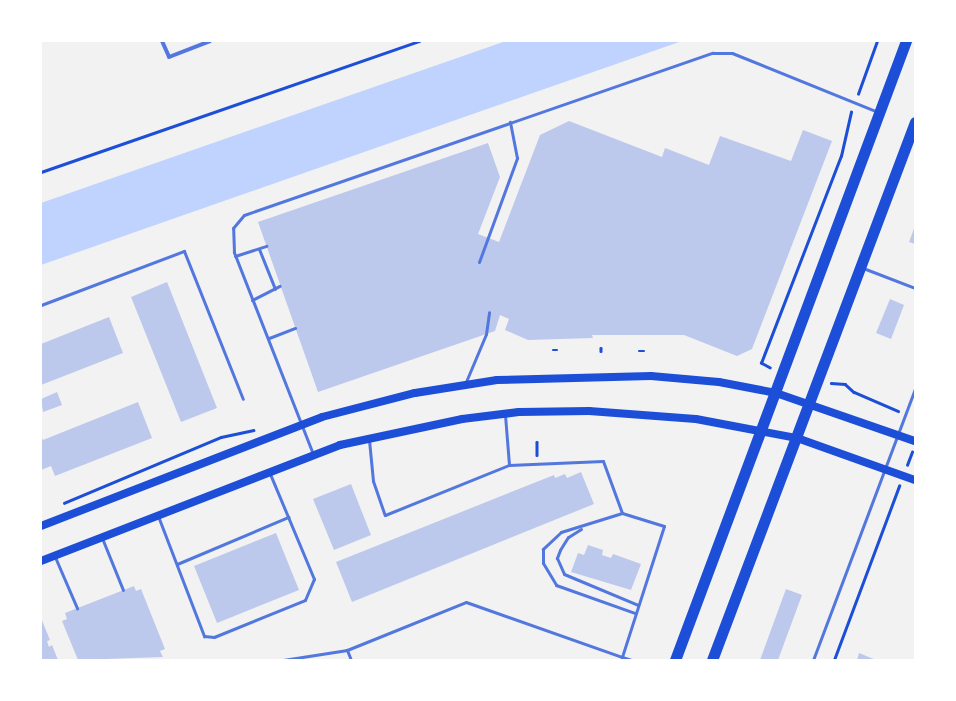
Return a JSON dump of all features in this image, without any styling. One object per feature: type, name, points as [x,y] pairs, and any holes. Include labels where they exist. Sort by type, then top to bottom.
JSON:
[{"type":"highway","points":[[675,660],[784,372],[906,41]]},
{"type":"highway","points":[[712,660],[911,143],[915,122]]},
{"type":"main road","points":[[41,526],[303,423],[377,402],[465,384],[557,376],[651,376],[719,382],[776,392],[811,403],[915,441]]},
{"type":"main road","points":[[41,561],[269,470],[313,454],[369,438],[505,414],[617,412],[696,419],[797,438],[885,468],[915,480]]},
{"type":"street","points":[[162,41],[169,57],[210,41]]},
{"type":"lane","points":[[313,454],[303,423],[252,300],[236,256],[233,228],[237,220],[252,211],[687,59],[719,52],[732,53],[880,112]]},
{"type":"lane","points":[[479,262],[517,158],[510,122]]},
{"type":"lane","points":[[236,256],[266,246]]},
{"type":"lane","points":[[259,249],[275,290]]},
{"type":"lane","points":[[41,305],[184,251],[243,399]]},
{"type":"lane","points":[[862,267],[915,288]]},
{"type":"lane","points":[[252,300],[275,290],[280,286]]},
{"type":"lane","points":[[465,384],[486,334],[489,312]]},
{"type":"lane","points":[[269,338],[295,328]]},
{"type":"lane","points":[[813,660],[915,389]]},
{"type":"lane","points":[[505,414],[509,465]]},
{"type":"lane","points":[[369,438],[373,481],[386,515],[509,465],[603,461],[622,513]]},
{"type":"lane","points":[[158,514],[204,636],[214,637],[305,600],[314,579],[269,470]]},
{"type":"lane","points":[[622,656],[664,526],[622,513],[582,528],[561,532],[550,540],[543,549],[547,574],[556,585],[635,613]]},
{"type":"lane","points":[[177,564],[288,517]]},
{"type":"lane","points":[[582,528],[568,537],[560,550],[557,558],[564,574],[638,605]]},
{"type":"lane","points":[[101,537],[123,590]]},
{"type":"lane","points":[[54,556],[77,608]]},
{"type":"lane","points":[[283,660],[347,650],[466,602],[631,660]]},
{"type":"lane","points":[[347,650],[351,660]]},
{"type":"path","points":[[41,172],[419,41]]},
{"type":"path","points":[[864,76],[877,41]]},
{"type":"path","points":[[784,372],[761,363],[841,156],[845,129]]},
{"type":"path","points":[[820,381],[845,384],[854,392],[895,410]]},
{"type":"path","points":[[51,522],[58,508],[82,493],[221,438],[257,429]]},
{"type":"path","points":[[537,442],[537,456]]},
{"type":"path","points":[[834,660],[900,483]]},
{"type":"water","points":[[506,41],[682,41],[41,265],[41,203]]},
{"type":"building","points":[[569,121],[662,157],[665,148],[709,165],[720,136],[791,161],[803,130],[832,141],[752,349],[737,356],[684,335],[592,335],[593,338],[528,340],[505,330],[509,319],[500,315],[495,331],[318,392],[258,222],[488,143],[500,177],[478,234],[499,242],[540,135]]},
{"type":"building","points":[[915,226],[915,244],[909,242]]},
{"type":"building","points":[[167,282],[217,408],[181,422],[131,297]]},
{"type":"building","points":[[890,299],[904,305],[891,339],[876,333]]},
{"type":"building","points":[[109,317],[123,353],[41,385],[41,344]]},
{"type":"building","points":[[57,392],[62,405],[43,412],[41,399]]},
{"type":"building","points":[[138,402],[152,438],[55,476],[51,466],[41,470],[41,436],[43,440]]},
{"type":"building","points":[[581,472],[594,504],[352,602],[336,562],[554,475],[555,478],[565,474],[567,478]]},
{"type":"building","points":[[351,484],[371,535],[334,550],[313,499]]},
{"type":"building","points":[[276,533],[299,590],[217,623],[194,566]]},
{"type":"building","points":[[588,545],[603,550],[602,555],[611,558],[613,554],[641,564],[631,590],[571,572],[578,553],[584,555]]},
{"type":"building","points":[[134,586],[136,591],[141,589],[165,649],[160,651],[163,657],[78,660],[62,621],[67,619],[65,613]]},
{"type":"building","points":[[786,589],[802,595],[778,660],[760,660]]},
{"type":"building","points":[[41,618],[50,640],[47,641],[49,647],[52,645],[58,660],[42,660]]},
{"type":"building","points":[[859,653],[876,660],[857,660]]}]
